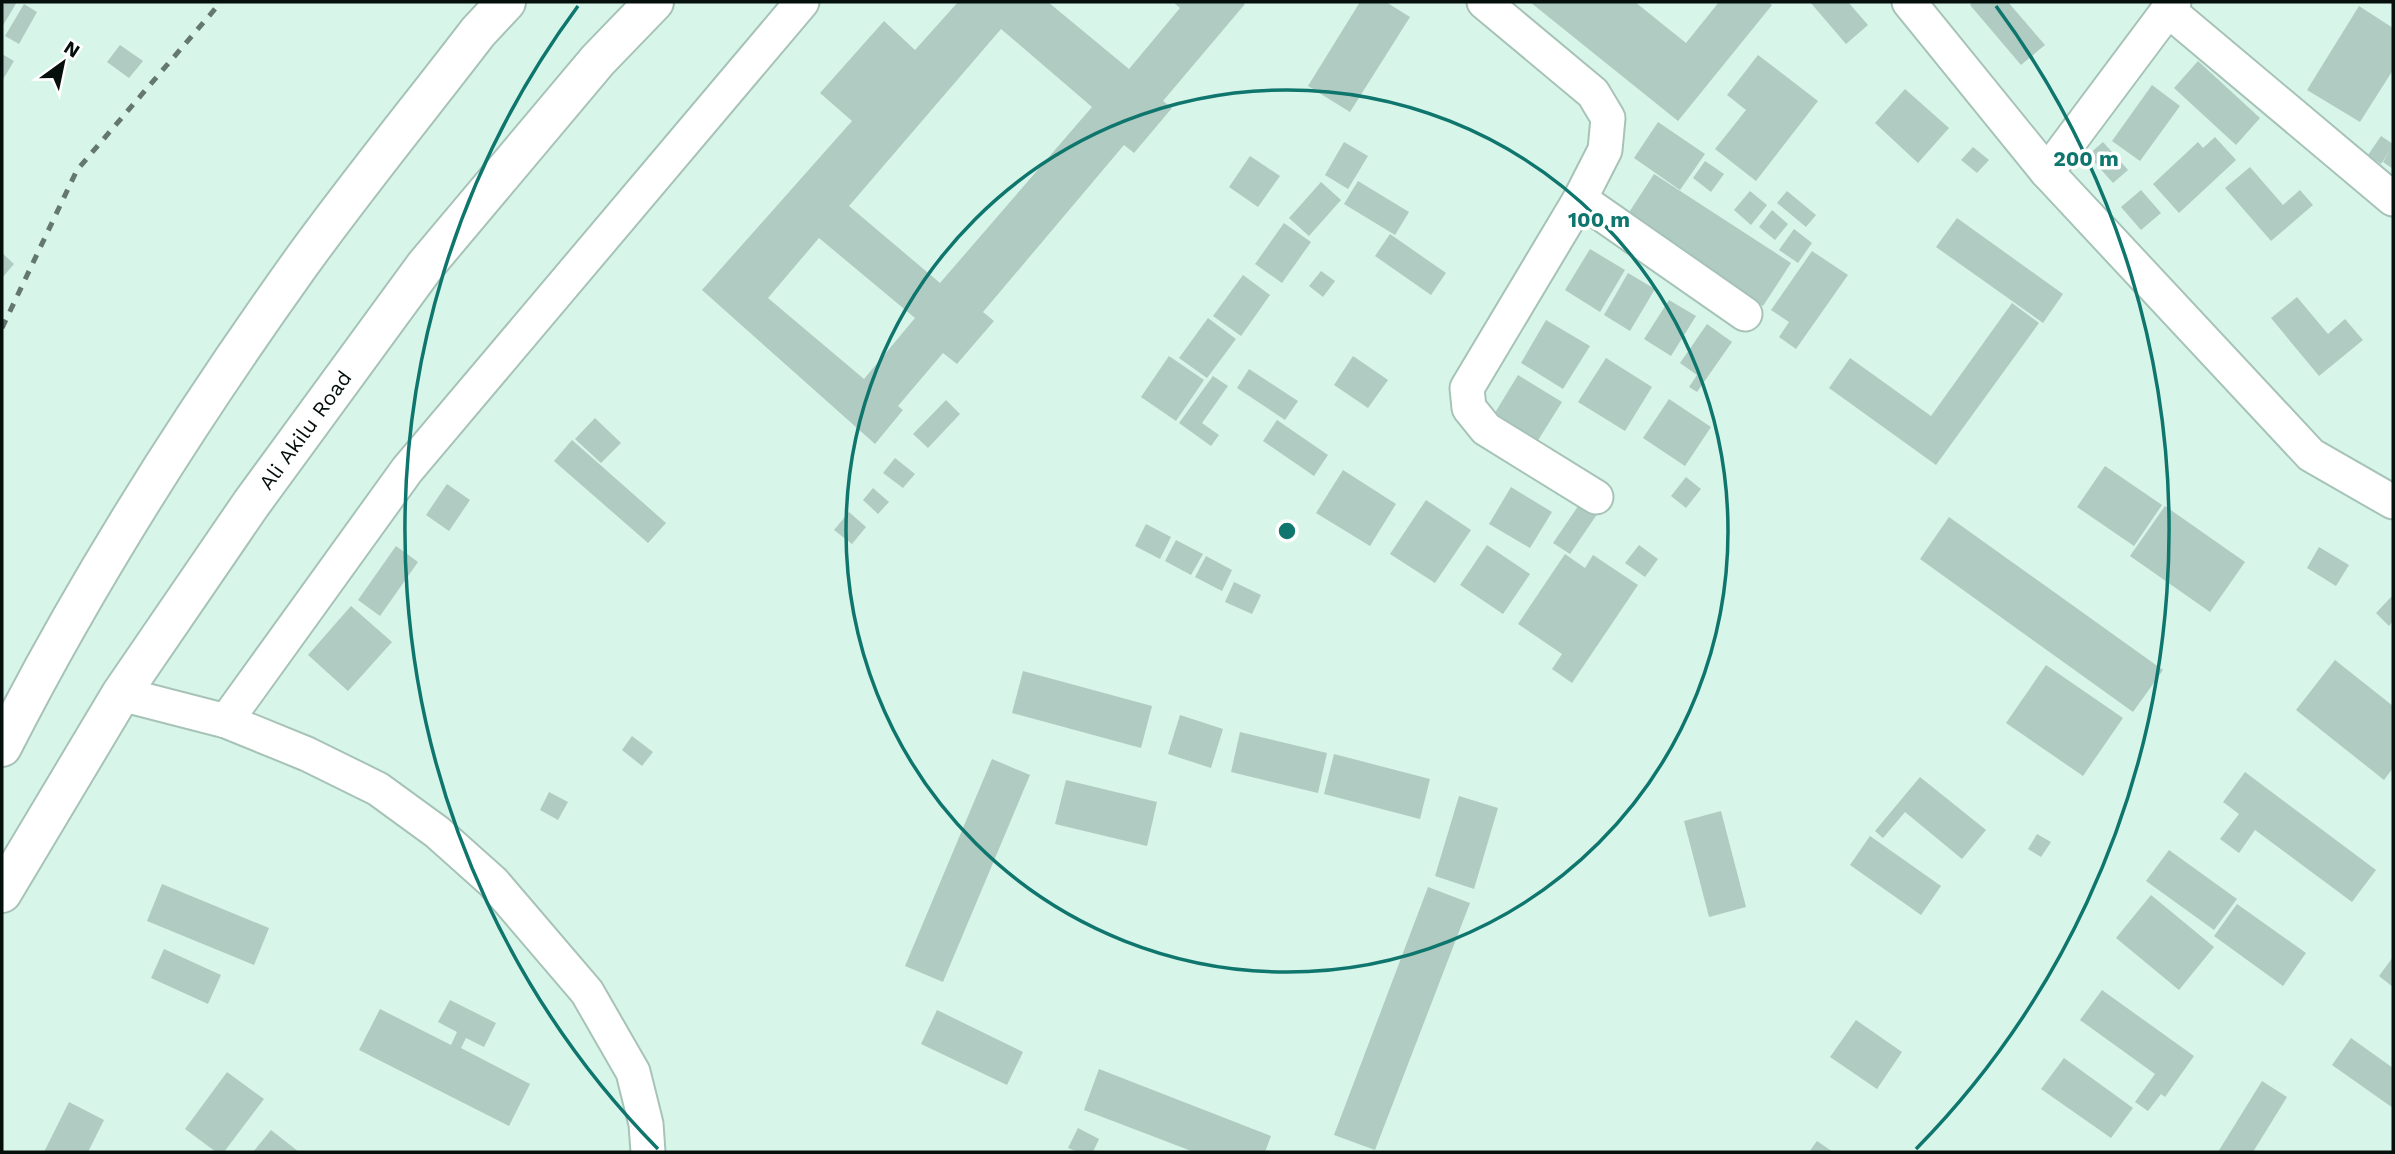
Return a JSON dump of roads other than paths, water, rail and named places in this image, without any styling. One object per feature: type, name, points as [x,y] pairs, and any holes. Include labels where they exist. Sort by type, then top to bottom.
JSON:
[{"type":"main road","points":[[2,747],[117,539],[221,377],[302,261],[478,32],[506,2]]},
{"type":"main road","name":"Ali Akilu Road","points":[[2,893],[121,694],[251,503],[425,266],[598,60],[654,2]]},
{"type":"street","points":[[226,721],[407,470],[802,2]]},
{"type":"street","points":[[1484,2],[1593,93],[1608,118],[1605,150],[1580,199],[1467,388],[1469,408],[1486,429],[1596,498]]},
{"type":"street","points":[[1909,2],[2047,172],[2311,455],[2393,502]]},
{"type":"street","points":[[2047,172],[2171,6],[2393,200]]},
{"type":"street","points":[[1580,199],[1745,313]]},
{"type":"street","points":[[121,694],[226,721],[307,754],[379,789],[437,832],[493,882],[587,992],[633,1072],[646,1124],[648,1152]]},
{"type":"railway","points":[[2,328],[77,170],[221,2]]}]
